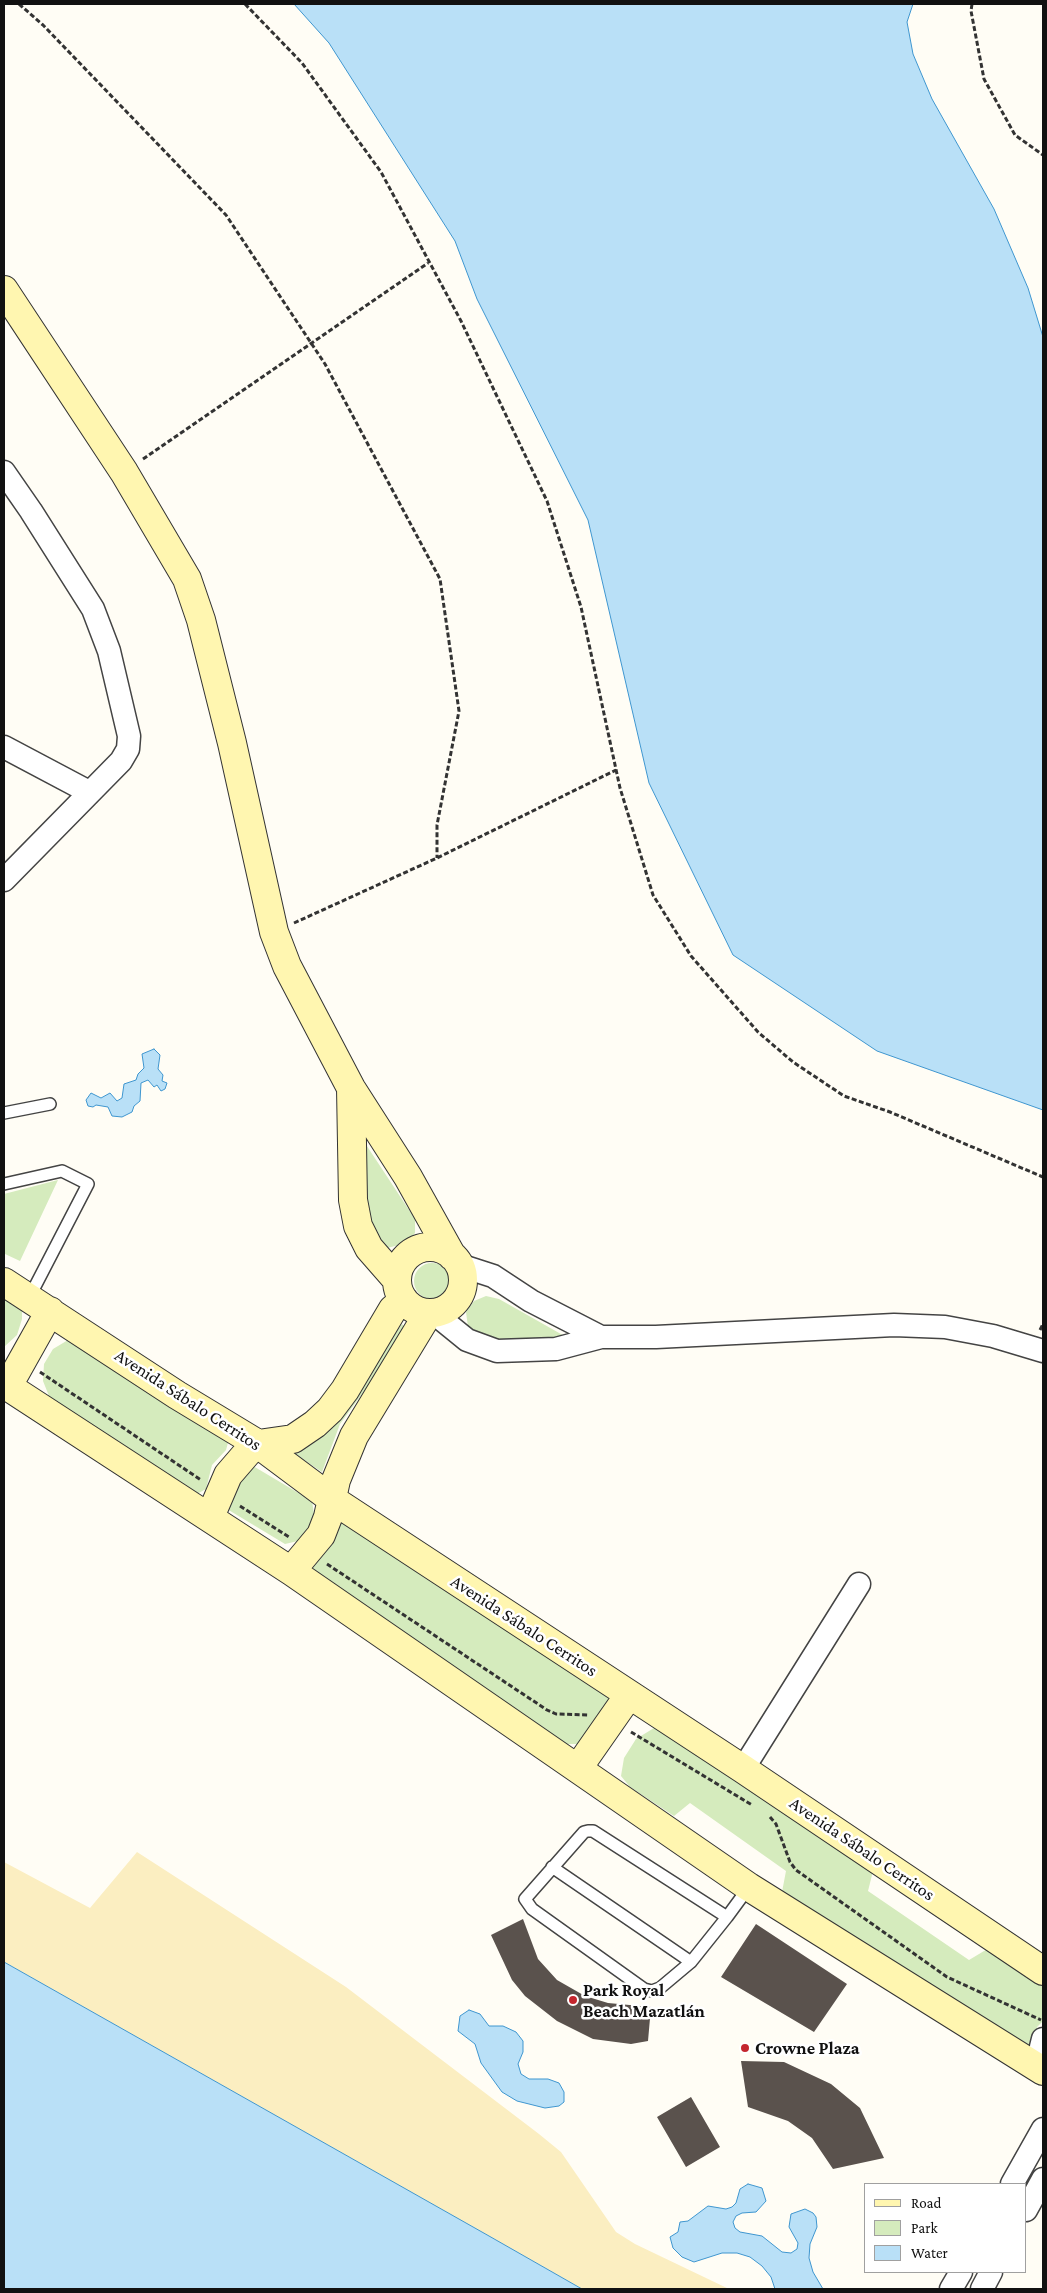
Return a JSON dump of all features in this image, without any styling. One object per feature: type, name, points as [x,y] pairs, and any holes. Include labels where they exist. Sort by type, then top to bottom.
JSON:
[{"type":"main road","points":[[4,290],[124,472],[187,579],[200,620],[232,743],[274,932],[287,966],[351,1088],[408,1177],[456,1260],[463,1286],[459,1296],[452,1305],[431,1314],[354,1436],[336,1480],[333,1500],[321,1535],[299,1562]]},
{"type":"main road","points":[[351,1088],[353,1200],[358,1226],[369,1248],[411,1308],[431,1314]]},
{"type":"main road","points":[[215,1505],[237,1463],[258,1444],[293,1439],[315,1424],[330,1410],[346,1390],[393,1309],[400,1290],[399,1269],[404,1260],[417,1250],[433,1248],[444,1250],[456,1260]]},
{"type":"main road","name":"Avenida Sábalo Cerritos","points":[[4,1282],[177,1395],[258,1444],[333,1500],[743,1769],[1043,1971]]},
{"type":"main road","points":[[40,1304],[23,1359],[6,1385],[215,1505],[299,1562],[578,1768],[749,1887],[1043,2071]]},
{"type":"main road","points":[[578,1768],[629,1695]]},
{"type":"street","points":[[4,472],[32,511],[93,609],[108,651],[129,736],[128,749],[121,761],[4,880]]},
{"type":"street","points":[[4,747],[89,792]]},
{"type":"street","points":[[456,1260],[493,1276],[531,1301],[601,1337]]},
{"type":"street","points":[[431,1314],[467,1340],[497,1351],[556,1349],[601,1337],[656,1337],[894,1325],[945,1327],[993,1336],[1043,1350]]},
{"type":"street","points":[[743,1769],[859,1584]]},
{"type":"street","points":[[1043,2039],[1041,2047],[1043,2059]]},
{"type":"street","points":[[1013,2183],[1043,2129]]},
{"type":"street","points":[[1027,2208],[1043,2179]]},
{"type":"street","points":[[951,2289],[960,2273]]},
{"type":"street","points":[[982,2289],[991,2273]]},
{"type":"lane","points":[[4,1113],[50,1104]]},
{"type":"lane","points":[[4,1184],[62,1171],[88,1184],[40,1304]]},
{"type":"lane","points":[[727,1917],[593,1831],[584,1832],[525,1899],[527,1905],[644,1988],[652,1991],[660,1988],[691,1962],[727,1917],[749,1887]]},
{"type":"lane","points":[[552,1867],[691,1962]]},
{"type":"path","points":[[19,4],[44,25],[226,215],[325,364],[440,579],[459,710],[436,825],[437,858]]},
{"type":"path","points":[[245,4],[302,63],[381,172],[428,263],[461,321],[547,501],[581,607],[616,770],[653,895],[691,956],[758,1032],[793,1062],[844,1096],[890,1112],[1043,1177]]},
{"type":"path","points":[[972,4],[970,11],[984,79],[1015,135],[1043,155]]},
{"type":"path","points":[[124,472],[428,263]]},
{"type":"path","points":[[274,932],[437,858],[616,770]]},
{"type":"path","points":[[23,1359],[215,1505],[294,1540],[299,1562],[547,1710],[556,1714],[592,1715],[638,1734],[758,1809]]},
{"type":"path","points":[[766,1814],[776,1824],[790,1862],[796,1870],[947,1977],[1037,2016],[1043,2022]]},
{"type":"green space","points":[[357,1131],[415,1219],[415,1233],[407,1243],[387,1248],[369,1235]]},
{"type":"green space","points":[[58,1180],[20,1261],[5,1254],[4,1194]]},
{"type":"green space","points":[[432,1263],[439,1264],[445,1268],[449,1274],[449,1288],[445,1294],[439,1298],[432,1299],[425,1298],[419,1294],[415,1288],[414,1281],[415,1274],[419,1268],[425,1264]]},
{"type":"green space","points":[[4,1286],[22,1302],[22,1319],[17,1335],[4,1347]]},
{"type":"green space","points":[[486,1296],[499,1299],[568,1338],[481,1341],[468,1327],[466,1312],[474,1301]]},
{"type":"green space","points":[[402,1324],[408,1331],[340,1424],[322,1472],[292,1452],[331,1422]]},
{"type":"green space","points":[[68,1340],[229,1439],[226,1450],[212,1465],[206,1489],[195,1495],[51,1401],[43,1381],[44,1364],[53,1349]]},
{"type":"green space","points":[[248,1463],[312,1501],[314,1514],[308,1528],[298,1541],[285,1544],[222,1506]]},
{"type":"green space","points":[[346,1519],[608,1694],[609,1703],[579,1744],[566,1744],[309,1572],[334,1525]]},
{"type":"green space","points":[[654,1728],[673,1737],[873,1871],[868,1891],[969,1960],[989,1948],[1043,1986],[1043,2021],[1037,2027],[1030,2051],[782,1892],[786,1871],[690,1803],[674,1816],[630,1787],[621,1776],[624,1758],[636,1739]]},
{"type":"sand","points":[[137,1852],[346,1987],[539,2134],[561,2152],[616,2232],[635,2244],[729,2289],[582,2289],[4,1962],[4,1862],[90,1908]]},
{"type":"water","points":[[294,4],[913,4],[907,22],[913,54],[932,99],[994,209],[1028,288],[1043,337],[1043,1110],[877,1051],[733,955],[649,783],[588,520],[477,299],[455,241],[329,43]]},
{"type":"water","points":[[154,1049],[160,1055],[158,1069],[163,1075],[162,1081],[167,1083],[165,1089],[161,1091],[157,1085],[154,1087],[148,1080],[141,1083],[140,1101],[134,1106],[132,1112],[122,1117],[112,1116],[108,1107],[88,1106],[86,1100],[91,1093],[101,1098],[110,1093],[117,1101],[122,1098],[124,1084],[136,1080],[138,1074],[144,1068],[142,1054]]},
{"type":"water","points":[[4,1962],[489,2236],[582,2289],[4,2289]]},
{"type":"water","points":[[469,2010],[480,2014],[489,2026],[503,2026],[516,2032],[523,2041],[523,2052],[518,2064],[521,2074],[529,2079],[548,2079],[559,2083],[564,2092],[564,2102],[559,2106],[545,2108],[517,2101],[502,2092],[481,2063],[475,2044],[458,2031],[460,2016]]},
{"type":"water","points":[[748,2184],[762,2188],[766,2201],[756,2212],[742,2213],[736,2216],[733,2222],[735,2228],[740,2232],[762,2236],[782,2252],[791,2253],[797,2249],[798,2243],[789,2227],[791,2214],[805,2209],[816,2217],[817,2227],[810,2244],[809,2258],[813,2272],[823,2289],[775,2289],[771,2277],[762,2266],[750,2257],[737,2253],[722,2253],[694,2262],[682,2257],[673,2248],[670,2237],[678,2232],[680,2222],[688,2221],[708,2206],[726,2209],[732,2207],[736,2203],[740,2189]]},
{"type":"building","points":[[523,1919],[538,1959],[557,1980],[585,1996],[608,2003],[651,2007],[648,2041],[631,2044],[593,2039],[557,2021],[525,1996],[512,1980],[491,1935]]},
{"type":"building","points":[[756,1924],[847,1984],[814,2032],[721,1977]]},
{"type":"building","points":[[741,2061],[784,2062],[831,2084],[860,2108],[884,2158],[833,2169],[812,2138],[788,2121],[748,2107]]},
{"type":"building","points":[[691,2097],[720,2147],[686,2167],[657,2117]]},
{"type":"place","name":"Park Royal Beach Mazatlán","points":[[573,2000]]},
{"type":"place","name":"Crowne Plaza","points":[[745,2048]]}]
